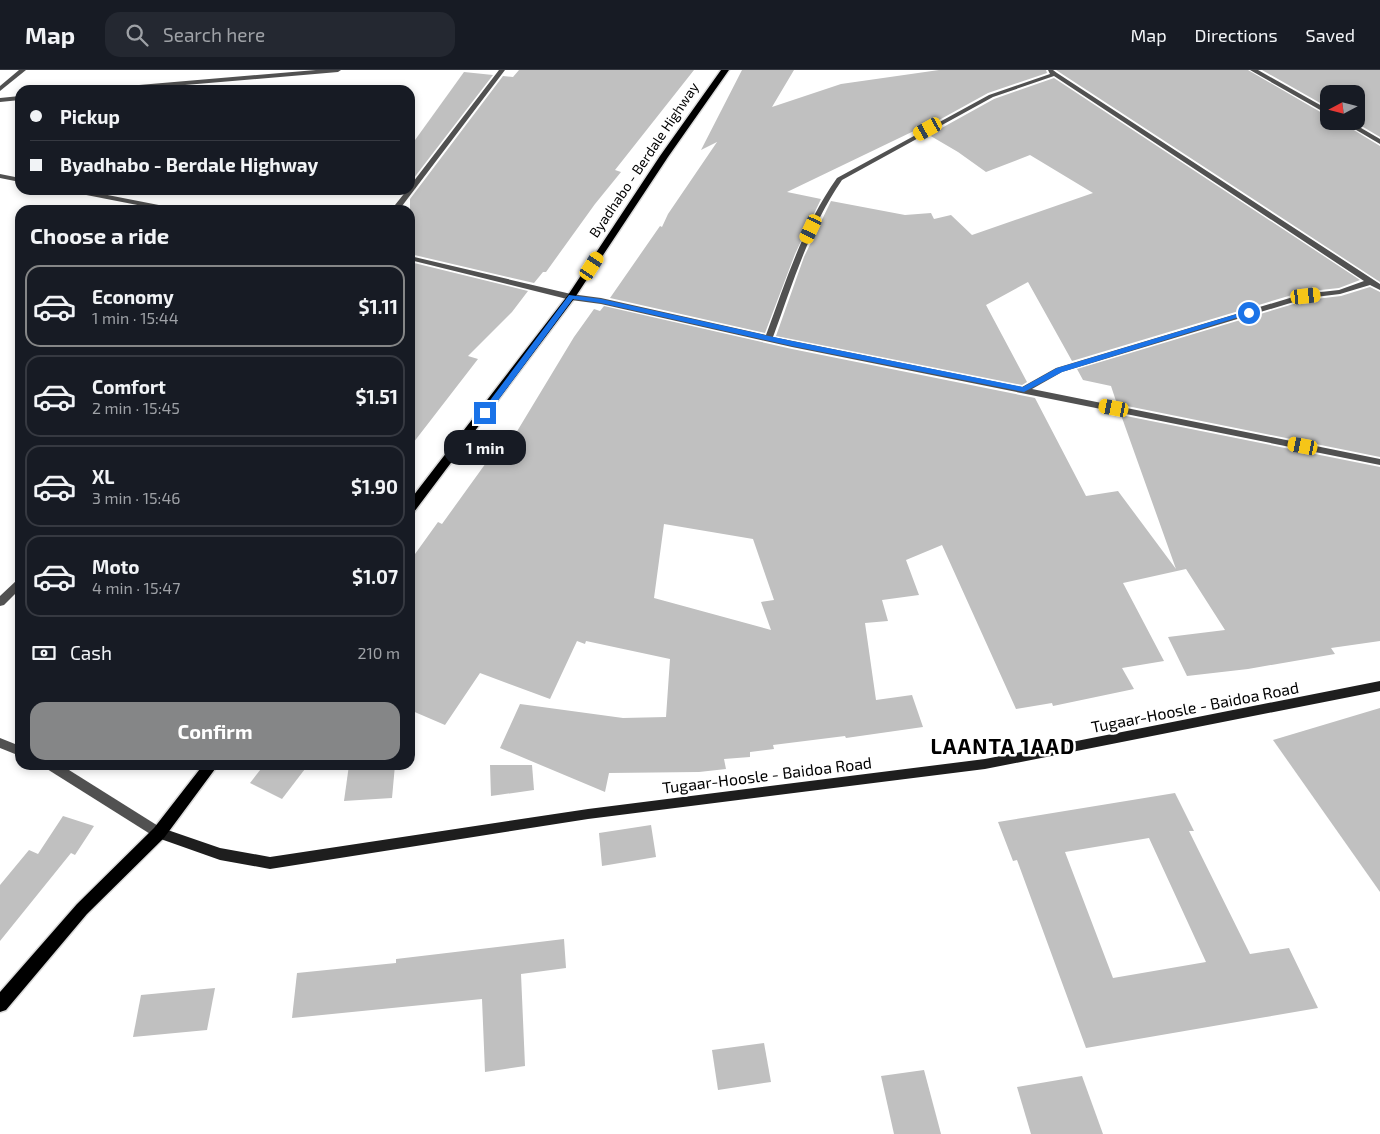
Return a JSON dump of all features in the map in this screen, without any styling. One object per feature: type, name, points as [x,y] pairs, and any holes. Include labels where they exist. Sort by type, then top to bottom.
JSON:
[{"type":"main road","name":"Byadhabo - Berdale Highway","points":[[415,502],[571,297],[664,156],[725,70]]},
{"type":"main road","name":"Tugaar-Hoosle - Baidoa Road","points":[[159,833],[220,854],[270,863],[588,814],[985,764],[1380,686]]},
{"type":"main road","points":[[0,1004],[82,909],[159,833],[208,770]]},
{"type":"street","points":[[0,89],[23,70]]},
{"type":"street","points":[[162,85],[338,70]]},
{"type":"street","points":[[415,184],[502,70]]},
{"type":"street","points":[[1254,70],[1320,108]]},
{"type":"street","points":[[769,338],[803,247],[828,194],[839,179],[991,96],[1052,72],[1380,288]]},
{"type":"street","points":[[0,100],[15,98]]},
{"type":"street","points":[[1359,130],[1380,142]]},
{"type":"street","points":[[0,176],[15,179]]},
{"type":"street","points":[[96,195],[148,205]]},
{"type":"street","points":[[399,205],[406,195]]},
{"type":"street","points":[[415,259],[571,297],[601,301],[769,338],[1380,462]]},
{"type":"street","points":[[1024,390],[1059,370],[1306,296],[1340,292],[1370,282]]},
{"type":"street","points":[[0,602],[15,588]]},
{"type":"street","points":[[0,743],[15,748]]},
{"type":"street","points":[[59,770],[159,833]]},
{"type":"building","points":[[519,70],[694,70],[615,170],[621,172],[595,204],[546,272],[543,272],[534,283],[415,255],[415,205],[410,205],[410,199],[415,195],[415,192],[503,76],[513,77]]},
{"type":"building","points":[[742,70],[794,70],[772,107],[841,84],[939,70],[1046,70],[1047,73],[988,93],[921,130],[918,129],[787,192],[821,199],[795,254],[765,333],[610,298],[660,226],[662,227],[668,214],[717,142],[701,150]]},
{"type":"building","points":[[1056,70],[1248,70],[1320,112],[1320,130],[1354,130],[1380,146],[1380,282]]},
{"type":"building","points":[[1262,70],[1380,70],[1380,137],[1365,128],[1365,85],[1320,85],[1320,103]]},
{"type":"building","points":[[464,72],[493,75],[415,176],[415,140]]},
{"type":"building","points":[[1054,78],[1360,280],[1339,288],[1302,292],[1072,361],[1028,282],[986,305],[1027,382],[1022,385],[776,336],[804,257],[831,201],[905,215],[931,213],[934,219],[951,215],[972,235],[1093,193],[1030,155],[986,172],[958,152],[929,135],[994,99]]},
{"type":"building","points":[[415,263],[528,291],[512,312],[468,356],[478,359],[415,441]]},
{"type":"building","points":[[1370,287],[1380,292],[1380,457],[1117,404],[1111,386],[1083,380],[1077,369],[1307,300],[1341,296]]},
{"type":"building","points":[[604,306],[792,349],[1035,398],[1086,496],[1118,491],[1176,569],[1121,415],[1380,467],[1380,641],[1331,648],[1335,654],[1248,669],[1187,676],[1168,637],[1225,630],[1186,569],[1123,583],[1164,661],[1122,668],[1134,689],[1053,706],[1052,703],[1016,709],[942,545],[906,560],[919,595],[882,600],[888,621],[865,623],[876,700],[912,695],[923,727],[846,738],[845,736],[773,745],[774,749],[750,752],[750,757],[724,759],[726,769],[699,772],[609,773],[605,792],[500,748],[520,704],[623,718],[666,717],[670,659],[586,641],[585,644],[577,641],[550,699],[480,673],[445,725],[415,712],[415,554],[438,522],[442,524],[509,431],[516,433],[574,337],[594,309],[600,311]],"holes":[[[664,524],[753,539],[774,600],[761,602],[771,630],[654,598]]]},
{"type":"building","points":[[1380,708],[1380,892],[1273,740]]},
{"type":"building","points":[[490,765],[532,765],[534,790],[491,796]]},
{"type":"building","points":[[260,770],[304,770],[282,799],[250,783]]},
{"type":"building","points":[[348,770],[395,770],[392,798],[344,801]]},
{"type":"building","points":[[1175,793],[1194,831],[1189,831],[1250,954],[1289,948],[1318,1008],[1086,1048],[1017,860],[1013,861],[998,822]],"holes":[[[1149,838],[1206,962],[1113,978],[1065,852]]]},
{"type":"building","points":[[63,816],[94,826],[75,855],[71,853],[0,941],[0,885],[29,850],[38,854]]},
{"type":"building","points":[[651,825],[656,857],[602,866],[599,833]]},
{"type":"building","points":[[564,939],[566,968],[521,974],[525,1066],[485,1072],[482,999],[292,1018],[297,973],[396,963],[396,959]]},
{"type":"building","points":[[215,988],[207,1030],[133,1037],[141,995]]},
{"type":"building","points":[[764,1043],[771,1082],[718,1090],[712,1050]]},
{"type":"building","points":[[924,1070],[941,1134],[894,1134],[881,1076]]},
{"type":"building","points":[[1082,1076],[1103,1134],[1031,1134],[1017,1087]]},
{"type":"district","name":"LAANTA 1AAD","points":[[1003,747]]},
{"type":"route","points":[[485,413],[571,297],[601,301],[792,344],[1024,390],[1059,370],[1249,313]]}]
